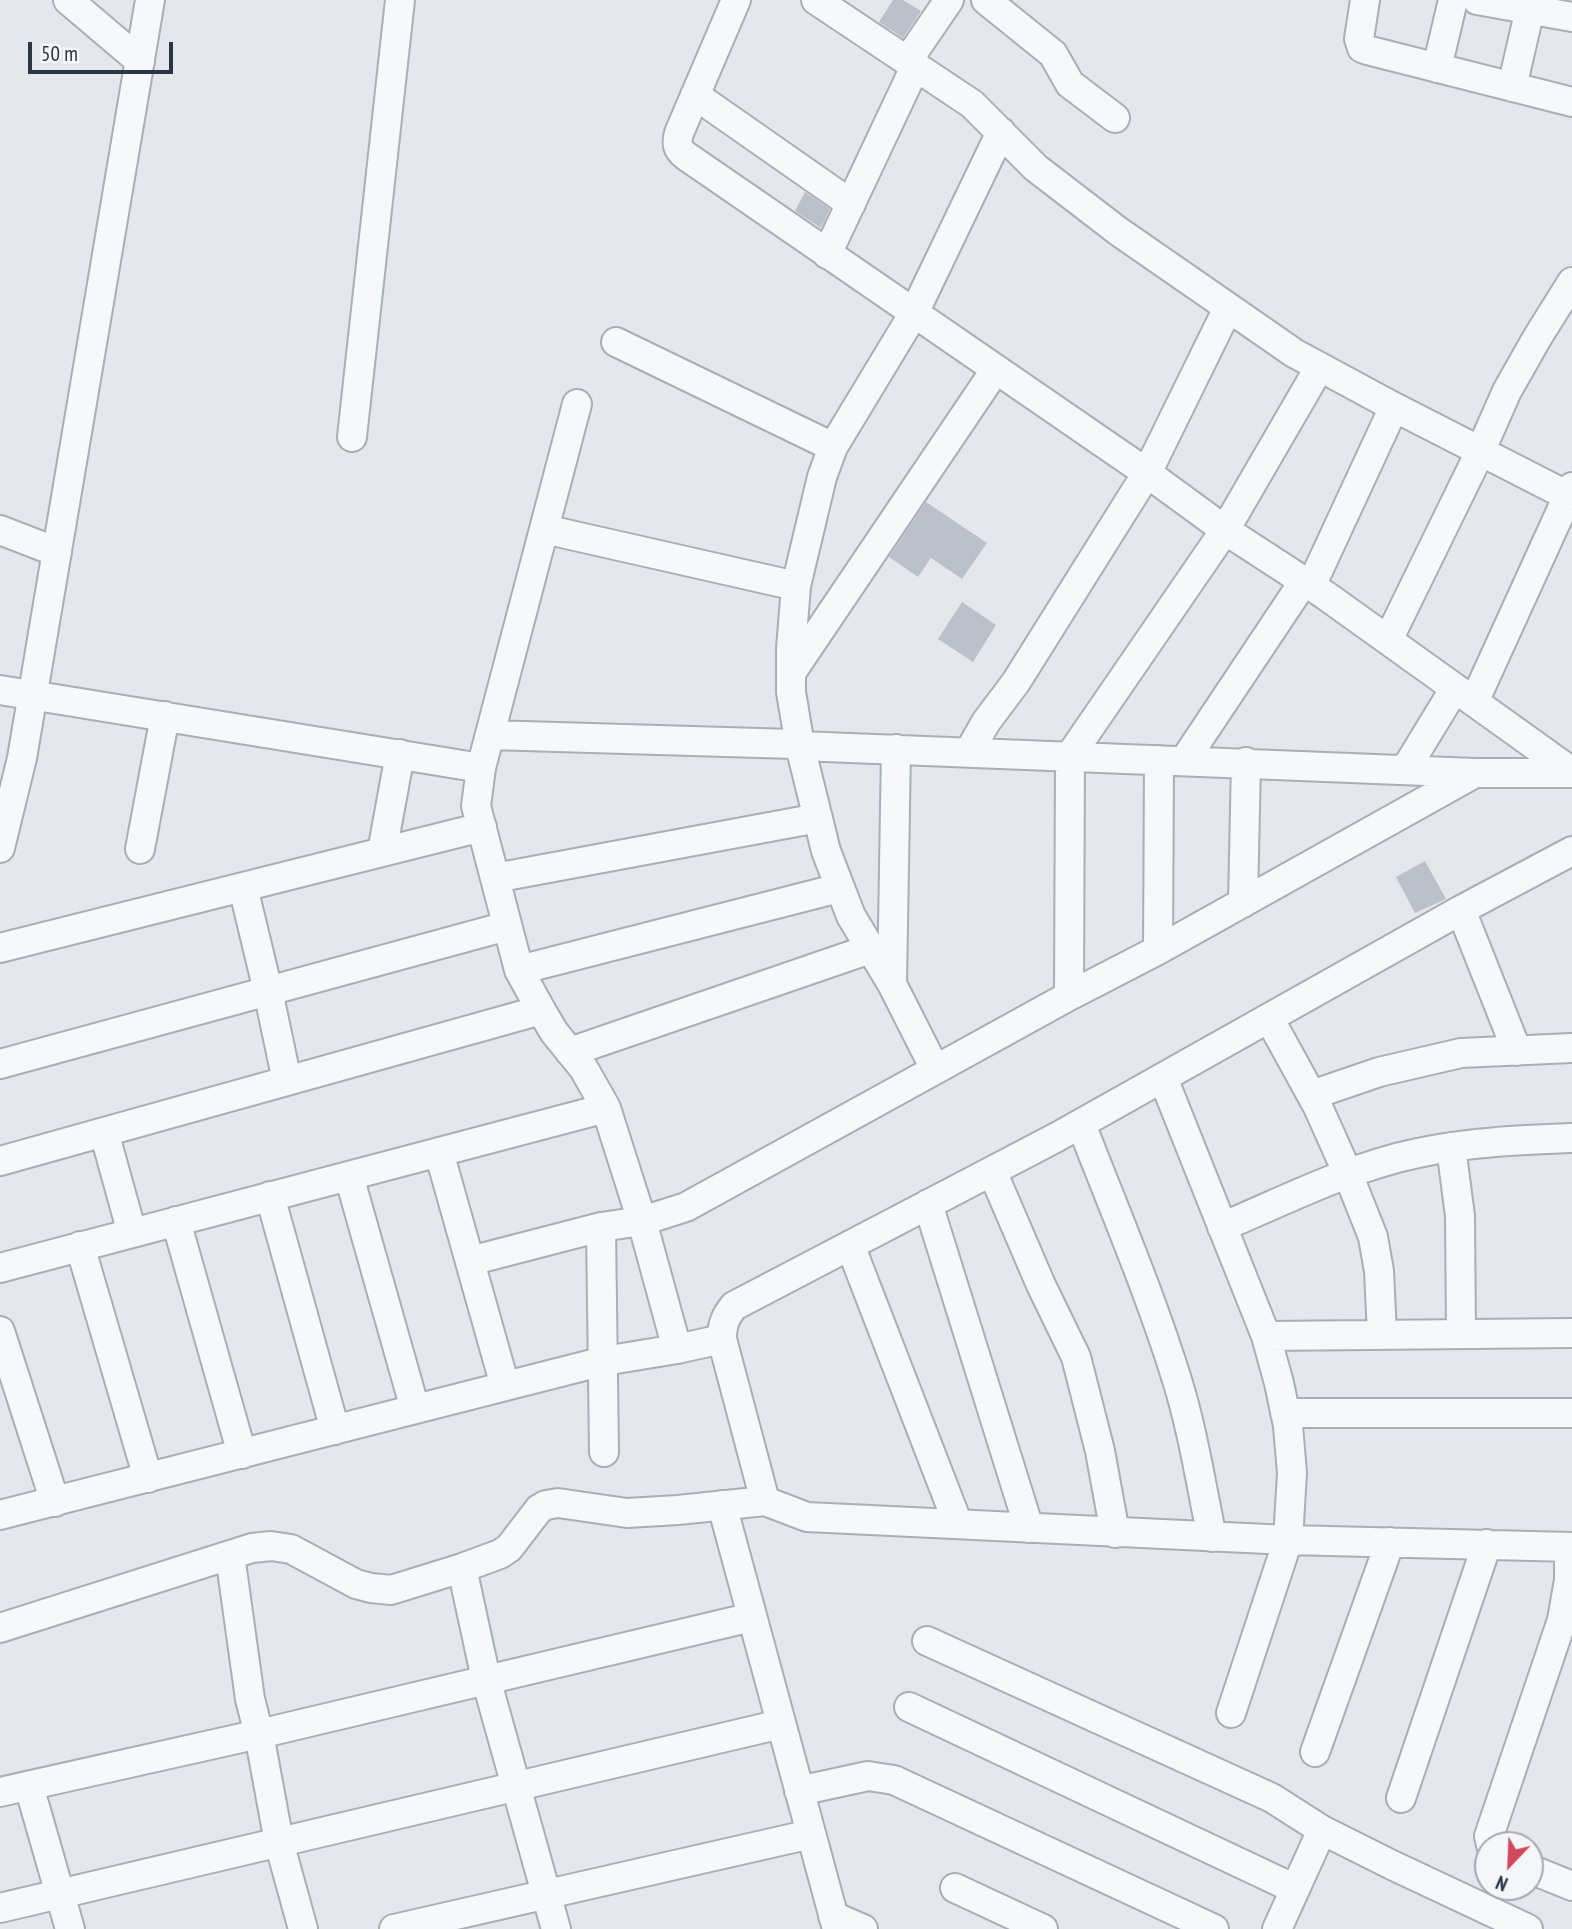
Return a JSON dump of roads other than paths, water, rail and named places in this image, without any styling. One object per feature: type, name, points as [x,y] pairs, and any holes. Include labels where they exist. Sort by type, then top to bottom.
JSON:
[{"type":"street","points":[[68,0],[140,61]]},
{"type":"street","points":[[0,848],[22,758],[150,0]]},
{"type":"street","points":[[352,438],[400,0]]},
{"type":"street","points":[[736,0],[679,132],[677,142],[679,150],[685,156],[1147,473],[1225,530],[1308,583],[1572,773]]},
{"type":"street","points":[[816,0],[972,104],[1037,168],[1118,231],[1294,353],[1480,452],[1570,491],[1464,695],[1405,770]]},
{"type":"street","points":[[827,254],[912,62],[949,0]]},
{"type":"street","points":[[986,0],[1052,54],[1070,84],[1115,118]]},
{"type":"street","points":[[1365,0],[1359,39],[1363,48],[1572,102]]},
{"type":"street","points":[[1437,68],[1454,0]]},
{"type":"street","points":[[1478,0],[1572,17]]},
{"type":"street","points":[[1512,87],[1530,9]]},
{"type":"street","points":[[695,95],[851,204]]},
{"type":"street","points":[[935,1069],[892,984],[851,916],[826,851],[800,746],[791,692],[791,649],[796,586],[822,477],[833,447],[914,313],[1001,132]]},
{"type":"street","points":[[1388,640],[1507,391],[1572,282]]},
{"type":"street","points":[[969,752],[1147,473],[1228,308]]},
{"type":"street","points":[[616,342],[833,447]]},
{"type":"street","points":[[1069,996],[1070,757],[1225,530],[1319,368]]},
{"type":"street","points":[[791,673],[996,369]]},
{"type":"street","points":[[577,404],[481,768],[476,806],[519,970],[554,1032],[584,1069],[606,1108],[642,1221],[677,1349]]},
{"type":"street","points":[[1158,950],[1171,760],[1308,583],[1394,407]]},
{"type":"street","points":[[544,528],[796,586]]},
{"type":"street","points":[[0,530],[57,552]]},
{"type":"street","points":[[0,690],[481,768]]},
{"type":"street","points":[[140,849],[165,716]]},
{"type":"street","points":[[490,735],[793,744],[1475,773],[1572,773]]},
{"type":"street","points":[[892,984],[896,749]]},
{"type":"street","points":[[382,852],[400,754]]},
{"type":"street","points":[[1243,903],[1246,762]]},
{"type":"street","points":[[470,1261],[601,1227],[642,1221],[686,1207],[1069,996],[1158,950],[1475,773]]},
{"type":"street","points":[[495,878],[818,818]]},
{"type":"street","points":[[0,948],[482,827]]},
{"type":"street","points":[[765,1501],[722,1339],[725,1317],[734,1306],[1081,1124],[1461,910],[1572,851]]},
{"type":"street","points":[[243,887],[287,1080]]},
{"type":"street","points":[[519,970],[839,888]]},
{"type":"street","points":[[1461,910],[1517,1051]]},
{"type":"street","points":[[0,1064],[507,926]]},
{"type":"street","points":[[570,1052],[870,950]]},
{"type":"street","points":[[0,1161],[541,1010]]},
{"type":"street","points":[[1269,1018],[1312,1095],[1373,1237],[1379,1270],[1382,1335]]},
{"type":"street","points":[[1312,1095],[1379,1072],[1461,1053],[1572,1048]]},
{"type":"street","points":[[1163,1078],[1266,1336],[1288,1426],[1292,1473],[1287,1540],[1231,1713]]},
{"type":"street","points":[[0,1268],[606,1108]]},
{"type":"street","points":[[1081,1124],[1144,1283],[1177,1381],[1189,1424],[1212,1537]]},
{"type":"street","points":[[104,1132],[132,1233]]},
{"type":"street","points":[[1222,1227],[1348,1174],[1415,1153],[1524,1140],[1572,1138]]},
{"type":"street","points":[[1451,1147],[1460,1216],[1461,1334]]},
{"type":"street","points":[[439,1152],[505,1386]]},
{"type":"street","points":[[992,1171],[1041,1285],[1076,1357],[1100,1451],[1115,1532]]},
{"type":"street","points":[[349,1176],[415,1409]]},
{"type":"street","points":[[270,1196],[335,1430]]},
{"type":"street","points":[[928,1204],[1029,1528]]},
{"type":"street","points":[[176,1222],[242,1454]]},
{"type":"street","points":[[601,1227],[604,1452]]},
{"type":"street","points":[[850,1245],[958,1524]]},
{"type":"street","points":[[80,1246],[148,1478]]},
{"type":"street","points":[[0,1331],[55,1502]]},
{"type":"street","points":[[1266,1336],[1572,1332]]},
{"type":"street","points":[[0,1516],[604,1361],[722,1339]]},
{"type":"street","points":[[1285,1412],[1572,1413]]},
{"type":"street","points":[[0,1628],[252,1548],[271,1546],[291,1549],[356,1584],[391,1590],[491,1558],[509,1548],[539,1509],[558,1503],[627,1513],[765,1501],[807,1517],[1287,1540],[1571,1547],[1569,1580],[1562,1619],[1491,1831]]},
{"type":"street","points":[[722,1505],[835,1923],[863,1929]]},
{"type":"street","points":[[1315,1752],[1390,1542]]},
{"type":"street","points":[[1401,1798],[1487,1544]]},
{"type":"street","points":[[230,1555],[250,1699],[279,1842],[303,1929]]},
{"type":"street","points":[[462,1568],[486,1679],[555,1929]]},
{"type":"street","points":[[0,1792],[752,1617]]},
{"type":"street","points":[[927,1642],[1272,1798],[1322,1829],[1392,1865],[1528,1929]]},
{"type":"street","points":[[909,1707],[1295,1889]]},
{"type":"street","points":[[6,1929],[0,1907],[781,1724]]},
{"type":"street","points":[[799,1791],[868,1776],[894,1780],[1214,1929]]},
{"type":"street","points":[[29,1786],[70,1929]]},
{"type":"street","points":[[1277,1929],[1322,1829]]},
{"type":"street","points":[[394,1929],[811,1834]]},
{"type":"street","points":[[1544,1875],[1572,1886]]},
{"type":"street","points":[[955,1888],[1043,1929]]}]
